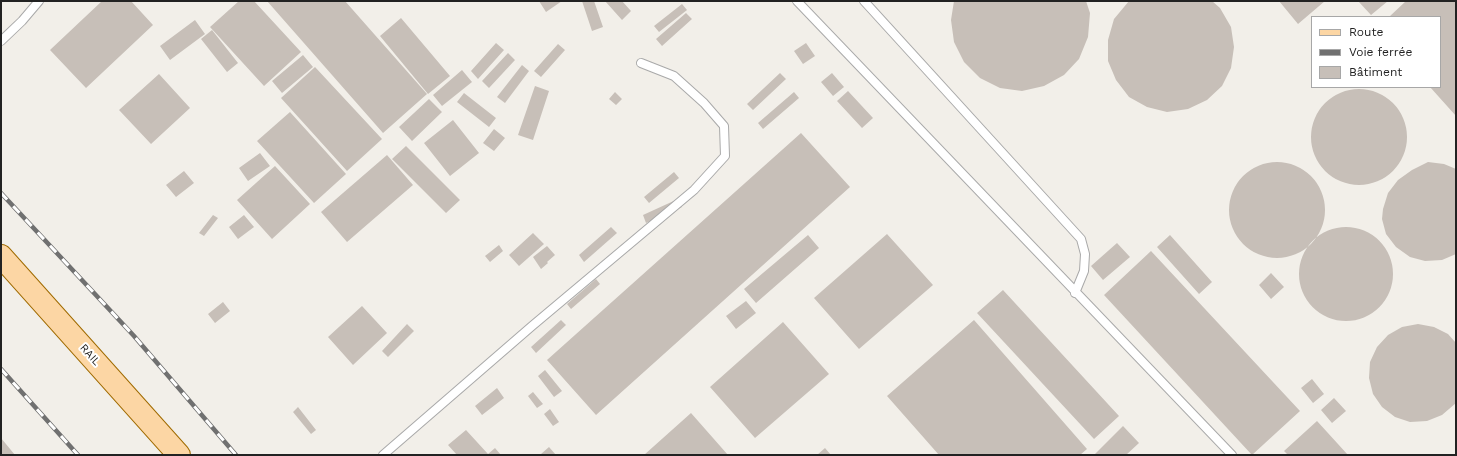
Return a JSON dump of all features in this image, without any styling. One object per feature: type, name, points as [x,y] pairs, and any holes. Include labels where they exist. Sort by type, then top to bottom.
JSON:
[{"type":"main road","name":"RAIL","points":[[1,256],[179,455]]},
{"type":"lane","points":[[1,41],[22,21],[39,1]]},
{"type":"lane","points":[[797,1],[1232,455]]},
{"type":"lane","points":[[864,1],[1081,239],[1085,254],[1084,271],[1076,293]]},
{"type":"lane","points":[[383,455],[532,326],[694,190],[725,156],[724,126],[704,102],[674,76],[641,63]]},
{"type":"building","points":[[102,1],[131,1],[153,25],[86,88],[50,50]]},
{"type":"building","points":[[239,1],[254,1],[301,52],[264,86],[210,27]]},
{"type":"building","points":[[267,1],[345,1],[427,94],[383,133]]},
{"type":"building","points":[[539,1],[562,1],[546,12]]},
{"type":"building","points":[[582,1],[594,1],[603,27],[592,31]]},
{"type":"building","points":[[605,1],[622,1],[631,11],[622,20]]},
{"type":"building","points":[[954,1],[1086,1],[1090,13],[1088,37],[1079,59],[1064,75],[1044,86],[1022,91],[1000,88],[980,78],[964,62],[954,42],[951,20]]},
{"type":"building","points":[[1129,1],[1212,1],[1220,8],[1231,27],[1234,47],[1231,68],[1222,86],[1207,100],[1188,109],[1167,112],[1147,107],[1129,97],[1116,80],[1108,61],[1108,40],[1114,19]]},
{"type":"building","points":[[1279,1],[1325,1],[1298,24]]},
{"type":"building","points":[[1358,1],[1388,1],[1371,15]]},
{"type":"building","points":[[1406,1],[1456,1],[1456,116],[1431,88],[1441,88],[1441,16],[1390,16]]},
{"type":"building","points":[[682,4],[687,10],[659,32],[654,26]]},
{"type":"building","points":[[686,13],[692,19],[662,46],[656,39]]},
{"type":"building","points":[[401,18],[450,76],[428,94],[380,36]]},
{"type":"building","points":[[195,20],[205,34],[170,60],[160,46]]},
{"type":"building","points":[[212,30],[238,63],[227,72],[201,39]]},
{"type":"building","points":[[496,43],[504,50],[478,79],[471,71]]},
{"type":"building","points":[[806,43],[815,56],[803,64],[794,51]]},
{"type":"building","points":[[558,44],[565,50],[541,77],[534,71]]},
{"type":"building","points":[[508,53],[515,60],[489,88],[482,81]]},
{"type":"building","points":[[303,55],[313,67],[282,93],[272,81]]},
{"type":"building","points":[[522,65],[529,71],[505,103],[497,97]]},
{"type":"building","points":[[315,67],[382,139],[347,171],[281,98]]},
{"type":"building","points":[[462,70],[472,82],[442,106],[433,95]]},
{"type":"building","points":[[780,73],[786,79],[753,110],[747,104]]},
{"type":"building","points":[[832,73],[844,87],[833,96],[821,82]]},
{"type":"building","points":[[159,74],[190,108],[151,144],[119,110]]},
{"type":"building","points":[[535,86],[549,91],[533,140],[518,135]]},
{"type":"building","points":[[1359,89],[1377,92],[1393,103],[1404,119],[1407,137],[1404,155],[1393,171],[1377,182],[1359,185],[1341,182],[1325,171],[1314,155],[1311,137],[1314,119],[1325,103],[1341,92]]},
{"type":"building","points":[[848,91],[873,118],[862,128],[837,101]]},
{"type":"building","points":[[615,92],[622,99],[616,105],[609,99]]},
{"type":"building","points":[[794,92],[799,98],[763,129],[758,123]]},
{"type":"building","points":[[464,93],[496,118],[489,127],[457,102]]},
{"type":"building","points":[[429,99],[442,112],[412,141],[399,127]]},
{"type":"building","points":[[290,112],[346,174],[314,203],[257,141]]},
{"type":"building","points":[[453,120],[479,153],[450,176],[424,143]]},
{"type":"building","points":[[494,129],[505,138],[494,151],[483,143]]},
{"type":"building","points":[[801,133],[850,187],[596,415],[547,360]]},
{"type":"building","points":[[406,146],[460,200],[446,213],[392,159]]},
{"type":"building","points":[[260,153],[270,166],[248,181],[239,168]]},
{"type":"building","points":[[387,155],[413,185],[347,242],[321,212]]},
{"type":"building","points":[[1277,162],[1295,166],[1304,170],[1311,176],[1317,183],[1321,192],[1325,210],[1321,228],[1317,237],[1311,244],[1304,250],[1295,254],[1277,258],[1259,254],[1250,250],[1243,244],[1237,237],[1233,228],[1229,210],[1233,192],[1237,183],[1243,176],[1250,170],[1259,166]]},
{"type":"building","points":[[1428,162],[1444,164],[1456,169],[1456,254],[1442,260],[1425,261],[1410,257],[1396,247],[1386,234],[1382,219],[1383,209],[1388,193],[1398,180],[1412,170]]},
{"type":"building","points":[[275,166],[310,204],[272,239],[237,200]]},
{"type":"building","points":[[184,171],[194,183],[176,197],[166,185]]},
{"type":"building","points":[[674,172],[679,178],[649,203],[644,197]]},
{"type":"building","points":[[678,199],[682,207],[646,223],[643,215]]},
{"type":"building","points":[[213,215],[218,218],[204,236],[199,233]]},
{"type":"building","points":[[244,215],[254,227],[238,239],[229,227]]},
{"type":"building","points":[[611,227],[617,233],[584,262],[579,255]]},
{"type":"building","points":[[1346,227],[1364,230],[1379,241],[1390,256],[1393,274],[1390,292],[1379,307],[1364,318],[1346,321],[1328,318],[1313,307],[1302,292],[1299,274],[1302,256],[1313,241],[1328,230]]},
{"type":"building","points":[[533,233],[544,244],[519,266],[509,255]]},
{"type":"building","points":[[887,234],[933,285],[859,349],[814,298]]},
{"type":"building","points":[[808,235],[819,248],[756,303],[744,289]]},
{"type":"building","points":[[1170,235],[1212,282],[1199,294],[1157,247]]},
{"type":"building","points":[[1117,243],[1130,257],[1103,280],[1091,266]]},
{"type":"building","points":[[499,245],[503,251],[490,262],[485,256]]},
{"type":"building","points":[[547,246],[555,255],[541,269],[533,257]]},
{"type":"building","points":[[1151,251],[1300,411],[1252,455],[1104,295]]},
{"type":"building","points":[[1271,273],[1284,287],[1271,299],[1259,285]]},
{"type":"building","points":[[596,279],[600,284],[571,309],[567,304]]},
{"type":"building","points":[[1003,290],[1119,416],[1094,439],[977,313]]},
{"type":"building","points":[[746,301],[756,313],[736,329],[726,316]]},
{"type":"building","points":[[223,302],[230,311],[215,323],[208,314]]},
{"type":"building","points":[[362,306],[387,333],[353,365],[328,337]]},
{"type":"building","points":[[561,320],[566,325],[536,353],[531,347]]},
{"type":"building","points":[[974,320],[1087,449],[1080,455],[939,455],[887,396]]},
{"type":"building","points":[[783,322],[829,374],[755,438],[710,387]]},
{"type":"building","points":[[407,324],[414,331],[388,357],[382,351]]},
{"type":"building","points":[[1418,324],[1434,327],[1448,334],[1456,343],[1456,403],[1442,415],[1427,421],[1410,422],[1395,417],[1382,407],[1373,394],[1369,378],[1370,362],[1377,347],[1388,335],[1402,327]]},
{"type":"building","points":[[545,370],[562,391],[554,397],[538,376]]},
{"type":"building","points":[[1312,379],[1324,394],[1313,403],[1301,388]]},
{"type":"building","points":[[497,388],[504,398],[482,415],[475,406]]},
{"type":"building","points":[[533,392],[543,404],[537,408],[528,396]]},
{"type":"building","points":[[1334,398],[1346,411],[1332,423],[1321,410]]},
{"type":"building","points":[[298,407],[316,430],[311,434],[293,412]]},
{"type":"building","points":[[550,409],[559,422],[553,426],[544,414]]},
{"type":"building","points":[[691,413],[728,455],[644,455]]},
{"type":"building","points":[[1317,421],[1348,455],[1288,455],[1284,451]]},
{"type":"building","points":[[1123,426],[1139,443],[1126,455],[1094,455]]},
{"type":"building","points":[[466,430],[488,454],[495,448],[501,455],[457,455],[448,445]]},
{"type":"building","points":[[1,438],[15,455],[1,455]]},
{"type":"building","points":[[549,447],[556,455],[541,454]]},
{"type":"building","points":[[825,448],[831,455],[817,455]]},
{"type":"railway","points":[[1,193],[134,336],[236,455]]},
{"type":"railway","points":[[1,369],[78,455]]}]
